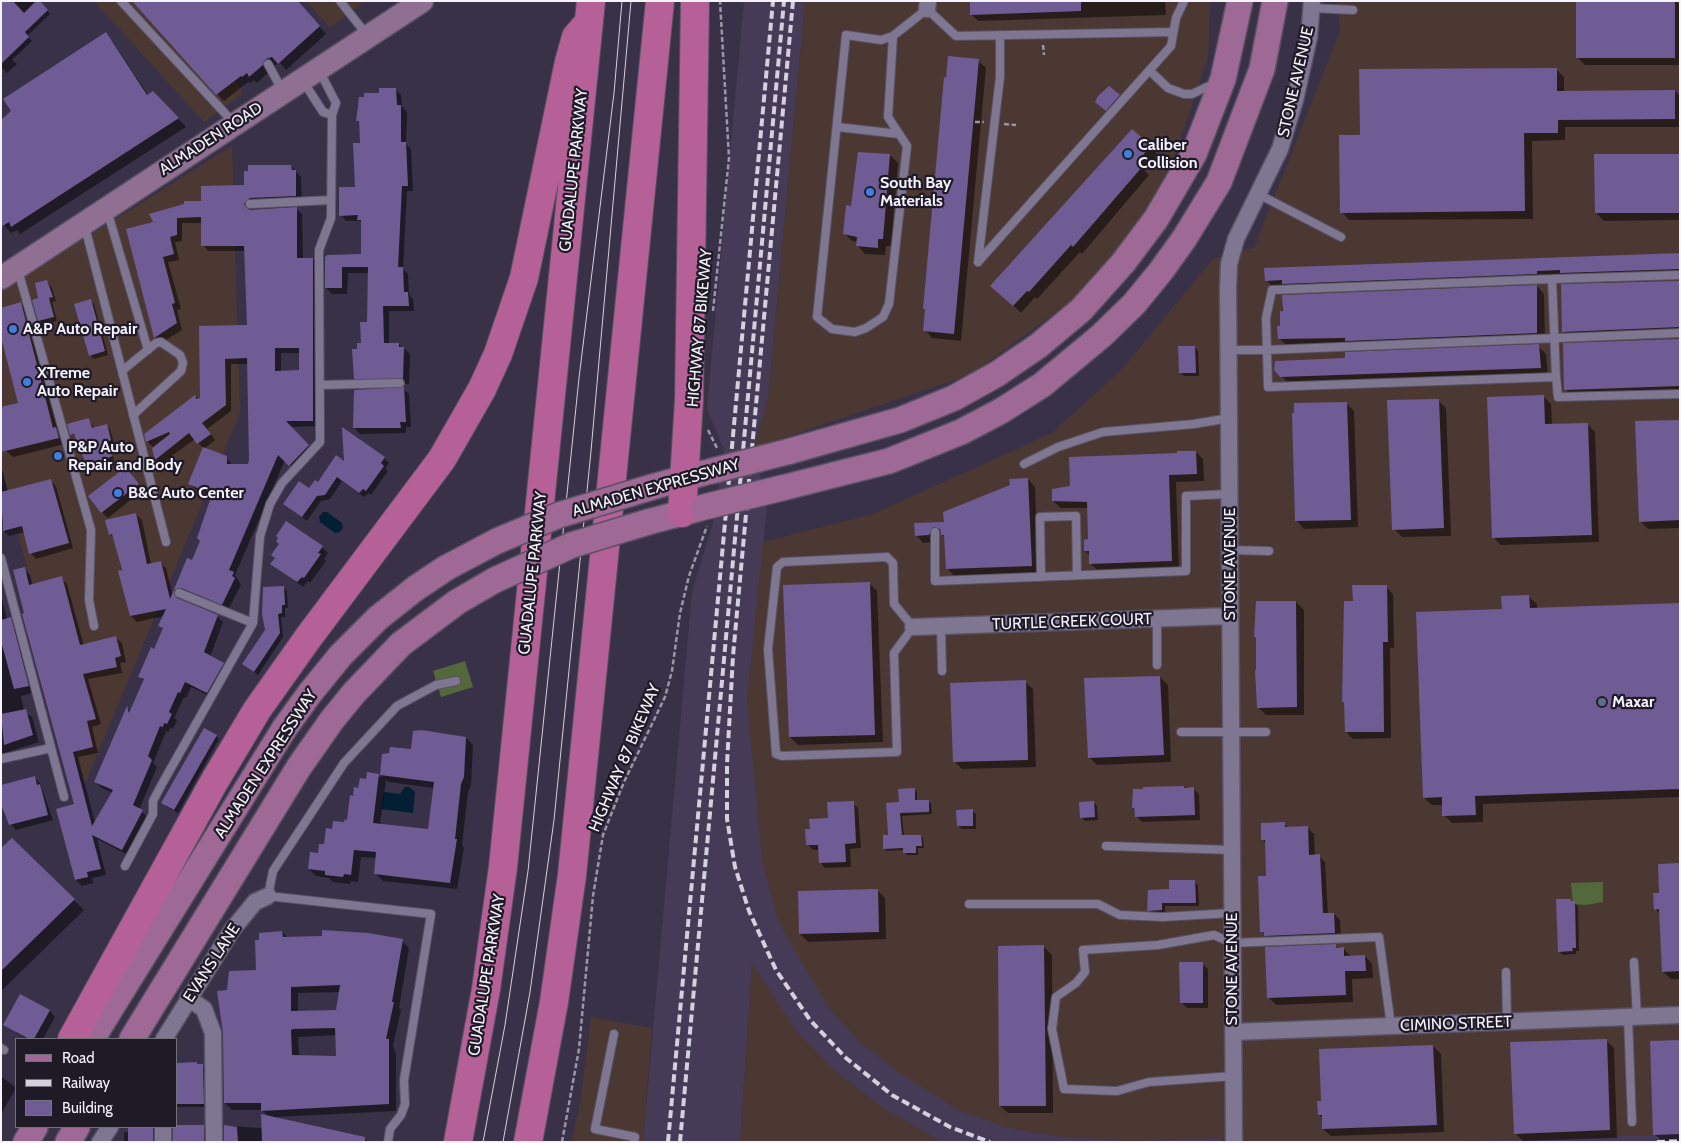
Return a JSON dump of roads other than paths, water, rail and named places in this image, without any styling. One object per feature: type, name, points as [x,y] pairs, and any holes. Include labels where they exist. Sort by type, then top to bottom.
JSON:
[{"type":"highway","points":[[528,1142],[554,1002],[572,874],[660,1]]},
{"type":"highway","points":[[695,1],[695,99],[704,469],[698,514]]},
{"type":"highway","points":[[73,1038],[214,782],[253,718],[308,638],[442,459],[482,389],[504,338],[524,278],[569,62],[576,37],[590,11]]},
{"type":"highway","name":"GUADALUPE PARKWAY","points":[[458,1142],[486,990],[504,867],[590,11]]},
{"type":"main road","name":"ALMADEN EXPRESSWAY","points":[[93,1038],[284,729],[310,693],[341,655],[378,618],[439,573],[497,541],[559,515],[704,469],[787,452],[900,420],[954,398],[997,374],[1038,346],[1081,310],[1123,263],[1156,219],[1194,154],[1223,79],[1240,1]]},
{"type":"main road","name":"ALMADEN EXPRESSWAY","points":[[133,1038],[299,768],[332,720],[354,693],[401,644],[450,607],[495,580],[572,545],[648,522],[698,514],[782,488],[889,461],[961,432],[1001,411],[1042,385],[1101,336],[1134,304],[1161,271],[1220,182],[1262,70],[1275,1]]},
{"type":"main road","points":[[26,1142],[34,1128]]},
{"type":"main road","points":[[68,1142],[76,1128]]},
{"type":"street","name":"ALMADEN ROAD","points":[[9,272],[422,1]]},
{"type":"street","name":"STONE AVENUE","points":[[1234,1142],[1229,550],[1229,264],[1236,239],[1280,149],[1295,100],[1309,37],[1312,5]]},
{"type":"street","name":"TURTLE CREEK COURT","points":[[913,627],[1230,616]]},
{"type":"street","name":"EVANS LANE","points":[[165,1038],[232,930],[255,902],[268,896]]},
{"type":"street","points":[[188,998],[204,1009],[212,1033],[214,1142]]},
{"type":"street","name":"CIMINO STREET","points":[[1233,1032],[1680,1015]]},
{"type":"street","points":[[100,1142],[109,1128]]},
{"type":"street","points":[[163,1128],[163,1142]]},
{"type":"lane","points":[[121,1],[235,124]]},
{"type":"lane","points":[[340,1],[368,36]]},
{"type":"lane","points":[[1000,35],[1000,77],[978,262],[1171,46],[1176,18],[1184,1]]},
{"type":"lane","points":[[893,36],[888,117],[907,146],[889,304],[883,317],[866,328],[855,332],[832,329],[817,317],[846,35],[880,40],[893,36],[927,5],[956,36],[1174,32]]},
{"type":"lane","points":[[1312,5],[1352,10]]},
{"type":"lane","points":[[268,64],[284,92]]},
{"type":"lane","points":[[1150,71],[1168,88],[1184,94],[1192,94],[1223,79]]},
{"type":"lane","points":[[311,75],[323,112],[332,115]]},
{"type":"lane","points":[[124,866],[153,814],[154,801],[162,784],[253,623],[260,536],[263,522],[282,483],[320,442],[319,250],[329,226],[332,115],[336,103],[311,75]]},
{"type":"lane","points":[[837,127],[899,134]]},
{"type":"lane","points":[[1258,194],[1341,236]]},
{"type":"lane","points":[[250,204],[331,200]]},
{"type":"lane","points":[[107,207],[148,350]]},
{"type":"lane","points":[[84,223],[166,542]]},
{"type":"lane","points":[[9,272],[91,530],[89,600],[94,626]]},
{"type":"lane","points":[[1556,377],[1268,387],[1266,318],[1272,290],[1680,275]]},
{"type":"lane","points":[[1552,279],[1558,397],[1680,394]]},
{"type":"lane","points":[[1228,350],[1680,333]]},
{"type":"lane","points":[[122,371],[156,343],[166,343],[180,355],[183,363],[181,371],[133,415]]},
{"type":"lane","points":[[320,385],[400,384]]},
{"type":"lane","points":[[1024,464],[1058,447],[1103,432],[1194,424],[1229,418]]},
{"type":"lane","points":[[935,532],[935,581],[1186,571],[1186,496],[1229,494]]},
{"type":"lane","points":[[1041,577],[1040,517],[1076,516],[1077,575]]},
{"type":"lane","points":[[1229,550],[1269,550]]},
{"type":"lane","points":[[887,557],[893,563],[894,604],[913,627],[894,653],[897,752],[782,756],[776,754],[768,650],[777,566],[783,562],[887,557]]},
{"type":"lane","points":[[1,558],[64,797]]},
{"type":"lane","points":[[179,593],[253,623]]},
{"type":"lane","points":[[1157,619],[1157,666]]},
{"type":"lane","points":[[941,627],[942,671]]},
{"type":"lane","points":[[388,1142],[390,1129],[401,1115],[405,1104],[404,1080],[431,914],[268,896],[273,871],[344,762],[397,706],[436,685],[456,681]]},
{"type":"lane","points":[[1181,732],[1266,732]]},
{"type":"lane","points":[[1,759],[51,748]]},
{"type":"lane","points":[[1106,846],[1232,850]]},
{"type":"lane","points":[[969,904],[1098,904],[1120,915],[1146,916],[1232,913]]},
{"type":"lane","points":[[1234,1076],[1149,1082],[1117,1091],[1064,1088],[1052,1029],[1056,997],[1076,983],[1085,972],[1083,950],[1152,946],[1214,935],[1232,942],[1379,937],[1391,1026]]},
{"type":"lane","points":[[1632,1122],[1634,962]]},
{"type":"lane","points":[[1506,972],[1507,1022]]},
{"type":"lane","points":[[614,1034],[595,1129],[635,1137],[634,1142]]},
{"type":"water","points":[[323,512],[327,512],[342,523],[343,527],[340,532],[335,533],[320,522],[319,517]]},
{"type":"water","points":[[405,787],[409,787],[415,792],[413,813],[381,809],[384,792],[400,794]]},
{"type":"tram line","points":[[483,1142],[505,1025],[528,871],[579,378],[614,93],[622,1]]},
{"type":"tram line","points":[[503,1142],[530,992],[554,820],[591,451],[631,1]]},
{"type":"railway","points":[[668,1142],[773,1]]},
{"type":"railway","points":[[680,1142],[784,1]]},
{"type":"railway","points":[[793,1],[733,656],[727,764],[727,819],[735,867],[749,911],[776,970],[810,1020],[846,1058],[892,1095],[950,1127],[990,1142]]},
{"type":"railway","points":[[1657,1142],[1680,1141]]},
{"type":"place","name":"Caliber Collision","points":[[1128,154]]},
{"type":"place","name":"South Bay Materials","points":[[870,192]]},
{"type":"place","name":"A&P Auto Repair","points":[[13,329]]},
{"type":"place","name":"XTreme Auto Repair","points":[[27,382]]},
{"type":"place","name":"P&P Auto Repair and Body","points":[[58,456]]},
{"type":"place","name":"B&C Auto Center","points":[[118,493]]},
{"type":"place","name":"Maxar","points":[[1602,702]]}]
